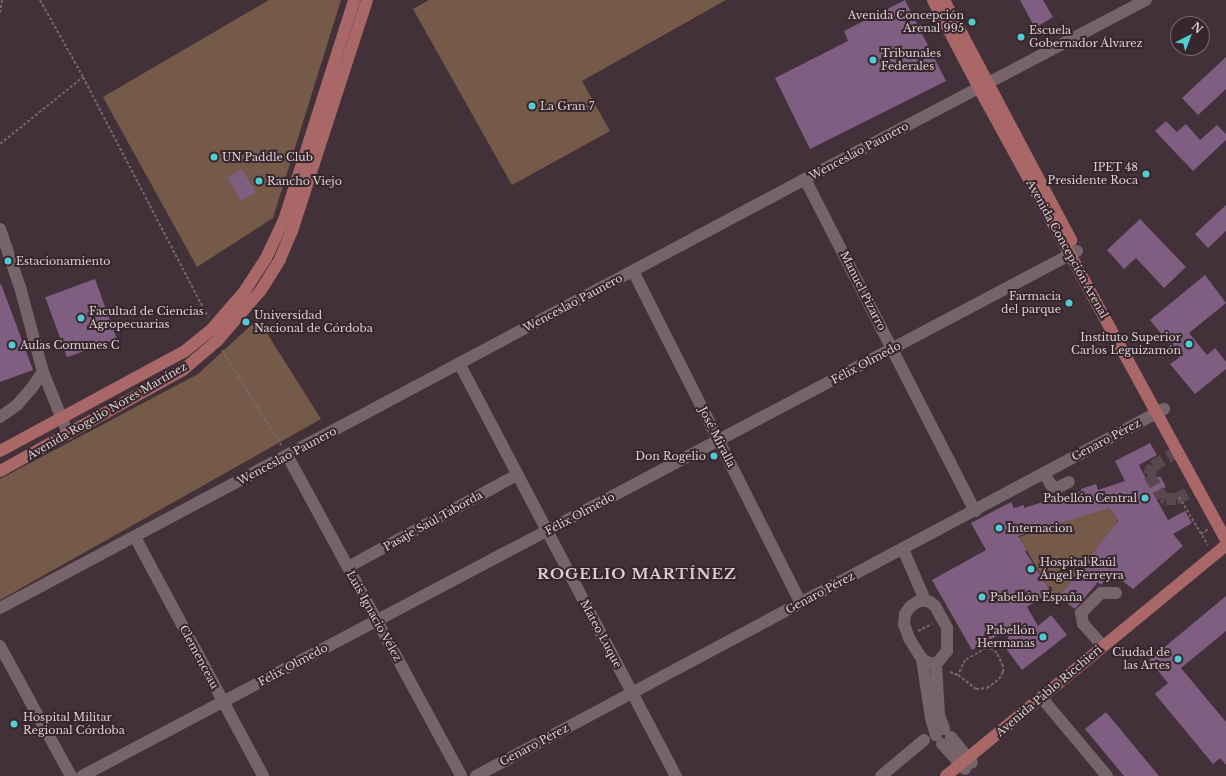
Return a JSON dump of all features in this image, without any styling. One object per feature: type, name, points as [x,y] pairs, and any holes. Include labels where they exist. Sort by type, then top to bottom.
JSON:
[{"type":"main road","name":"Avenida Rogelio Nores Martínez","points":[[0,451],[214,335],[244,292],[277,237],[284,220],[354,0]]},
{"type":"main road","name":"Avenida Rogelio Nores Martínez","points":[[0,471],[183,370],[214,335],[261,290],[287,244],[367,0]]},
{"type":"main road","name":"Avenida Concepción Arenal","points":[[933,0],[984,86],[1073,252],[1161,411],[1226,524]]},
{"type":"main road","name":"Avenida Concepción Arenal","points":[[944,0],[984,86]]},
{"type":"main road","name":"Avenida Concepción Arenal","points":[[1161,411],[1226,540]]},
{"type":"main road","name":"Avenida Pablo Ricchieri","points":[[964,766],[1103,646],[1226,545]]},
{"type":"main road","name":"Avenida Pablo Ricchieri","points":[[946,776],[964,766],[1046,703],[1226,555]]},
{"type":"street","name":"Wenceslao Paunero","points":[[0,608],[805,179],[1146,0]]},
{"type":"street","name":"Manuel Pizarro","points":[[805,179],[974,511]]},
{"type":"street","points":[[0,229],[20,287],[43,372],[68,434]]},
{"type":"street","name":"Félix Olmedo","points":[[82,776],[1073,252]]},
{"type":"street","name":"José Miralla","points":[[633,271],[801,603]]},
{"type":"street","name":"Mateo Luque","points":[[459,364],[676,776]]},
{"type":"street","points":[[0,417],[17,405],[43,372]]},
{"type":"street","name":"Genaro Pérez","points":[[476,776],[1161,411]]},
{"type":"street","name":"Luis Ignacio Vélez","points":[[287,456],[461,776]]},
{"type":"street","points":[[1044,473],[1051,485],[1054,487],[1059,487],[1069,482]]},
{"type":"street","name":"Pasaje Saúl Taborda","points":[[348,567],[518,475]]},
{"type":"street","name":"Clemenceau","points":[[135,537],[263,776]]},
{"type":"street","points":[[903,549],[925,600]]},
{"type":"street","points":[[1103,646],[1083,624],[1081,613],[1102,593],[1116,593]]},
{"type":"street","points":[[943,736],[939,715],[936,664],[945,654],[948,640],[947,628],[942,616],[930,602],[925,600],[917,602],[910,607],[905,614],[904,624],[909,638],[922,659],[931,718],[943,736],[964,766]]},
{"type":"street","points":[[0,646],[71,776]]},
{"type":"street","points":[[922,659],[929,663],[936,664]]},
{"type":"street","points":[[1046,703],[1106,776]]},
{"type":"street","points":[[881,776],[924,740]]},
{"type":"path","points":[[0,13],[2,0]]},
{"type":"path","points":[[40,0],[83,78],[207,315],[214,335],[287,456]]},
{"type":"path","points":[[0,144],[83,78]]},
{"type":"path","points":[[1179,497],[1213,555]]},
{"type":"path","points":[[909,638],[942,616]]},
{"type":"path","points":[[950,672],[958,675],[976,689],[987,688],[999,679],[1003,672],[1003,666],[997,653],[992,649],[986,648],[965,660],[958,675]]},
{"type":"shaded area","name":"UN Paddle Club","points":[[269,0],[341,0],[273,218],[197,267],[103,97]]},
{"type":"shaded area","name":"La Gran 7","points":[[429,0],[726,0],[582,81],[610,131],[512,185],[413,9]]},
{"type":"shaded area","points":[[258,319],[321,419],[0,600],[0,479],[198,374]]},
{"type":"shaded area","points":[[1108,507],[1117,520],[1116,525],[1059,597],[1040,598],[1053,590],[1050,586],[1048,587],[1019,537]]},
{"type":"building","name":"Tribunales Federales","points":[[905,0],[946,81],[810,149],[775,78],[848,41],[844,31]]},
{"type":"building","points":[[1020,0],[1043,0],[1053,17],[1035,28]]},
{"type":"building","points":[[1226,57],[1226,89],[1198,115],[1182,98]]},
{"type":"building","points":[[1166,121],[1177,132],[1186,124],[1200,140],[1217,125],[1226,134],[1226,140],[1193,171],[1155,131]]},
{"type":"building","points":[[242,169],[256,192],[241,201],[227,178]]},
{"type":"building","points":[[1226,205],[1226,231],[1208,248],[1195,234]]},
{"type":"building","points":[[1140,219],[1186,267],[1164,288],[1136,258],[1124,269],[1107,250]]},
{"type":"building","points":[[1205,275],[1226,303],[1189,333],[1207,355],[1215,348],[1226,362],[1226,369],[1195,394],[1170,364],[1180,357],[1150,320]]},
{"type":"building","name":"Facultad de Ciencias Agropecuarias","points":[[95,279],[117,339],[67,357],[45,297]]},
{"type":"building","name":"Aulas Comunes C","points":[[1,284],[33,370],[0,382],[0,285]]},
{"type":"building","points":[[1150,443],[1157,455],[1139,465],[1148,483],[1160,476],[1166,487],[1153,493],[1168,520],[1185,511],[1192,523],[1173,534],[1183,546],[1133,589],[1111,572],[1101,585],[1098,582],[1075,609],[1059,597],[1118,521],[1109,508],[1018,536],[1027,550],[1025,551],[1051,592],[1027,607],[1038,626],[1051,615],[1067,635],[1022,670],[1007,650],[1009,629],[972,650],[932,580],[986,550],[971,523],[1011,502],[1014,508],[1024,505],[1024,508],[1046,501],[1046,498],[1059,494],[1061,498],[1096,484],[1098,490],[1125,481],[1115,461]]},
{"type":"building","points":[[1226,596],[1226,631],[1181,668],[1226,722],[1226,765],[1220,758],[1213,764],[1155,694],[1168,683],[1149,660]]},
{"type":"building","points":[[1106,712],[1159,776],[1124,776],[1085,729]]},
{"type":"tunnel","points":[[1178,451],[1153,466],[1149,475],[1162,497],[1166,499],[1176,499],[1198,488]]},
{"type":"place","name":"Avenida Concepción Arenal 995","points":[[972,22]]},
{"type":"place","name":"Escuela Gobernador Álvarez","points":[[1021,37]]},
{"type":"place","name":"Tribunales Federales","points":[[873,60]]},
{"type":"place","name":"La Gran 7","points":[[532,106]]},
{"type":"place","name":"UN Paddle Club","points":[[214,157]]},
{"type":"place","name":"IPET 48 Presidente Roca","points":[[1146,174]]},
{"type":"place","name":"Rancho Viejo","points":[[259,181]]},
{"type":"place","name":"Estacionamiento","points":[[8,261]]},
{"type":"place","name":"Farmacia del parque","points":[[1069,303]]},
{"type":"place","name":"Facultad de Ciencias Agropecuarias","points":[[81,318]]},
{"type":"place","name":"Universidad Nacional de Córdoba","points":[[246,322]]},
{"type":"place","name":"Instituto Superior Carlos Leguizamón","points":[[1189,344]]},
{"type":"place","name":"Aulas Comunes C","points":[[12,345]]},
{"type":"place","name":"Don Rogelio","points":[[714,456]]},
{"type":"place","name":"Pabellón Central","points":[[1145,498]]},
{"type":"place","name":"Internacion","points":[[999,528]]},
{"type":"place","name":"Hospital Raúl Ángel Ferreyra","points":[[1031,569]]},
{"type":"place","name":"Pabellón España","points":[[982,597]]},
{"type":"place","name":"Pabellón Hermanas","points":[[1043,637]]},
{"type":"place","name":"Ciudad de las Artes","points":[[1178,659]]},
{"type":"place","name":"Hospital Militar Regional Córdoba","points":[[14,724]]},
{"type":"district","name":"ROGELIO MARTÍNEZ","points":[[637,574]]}]
